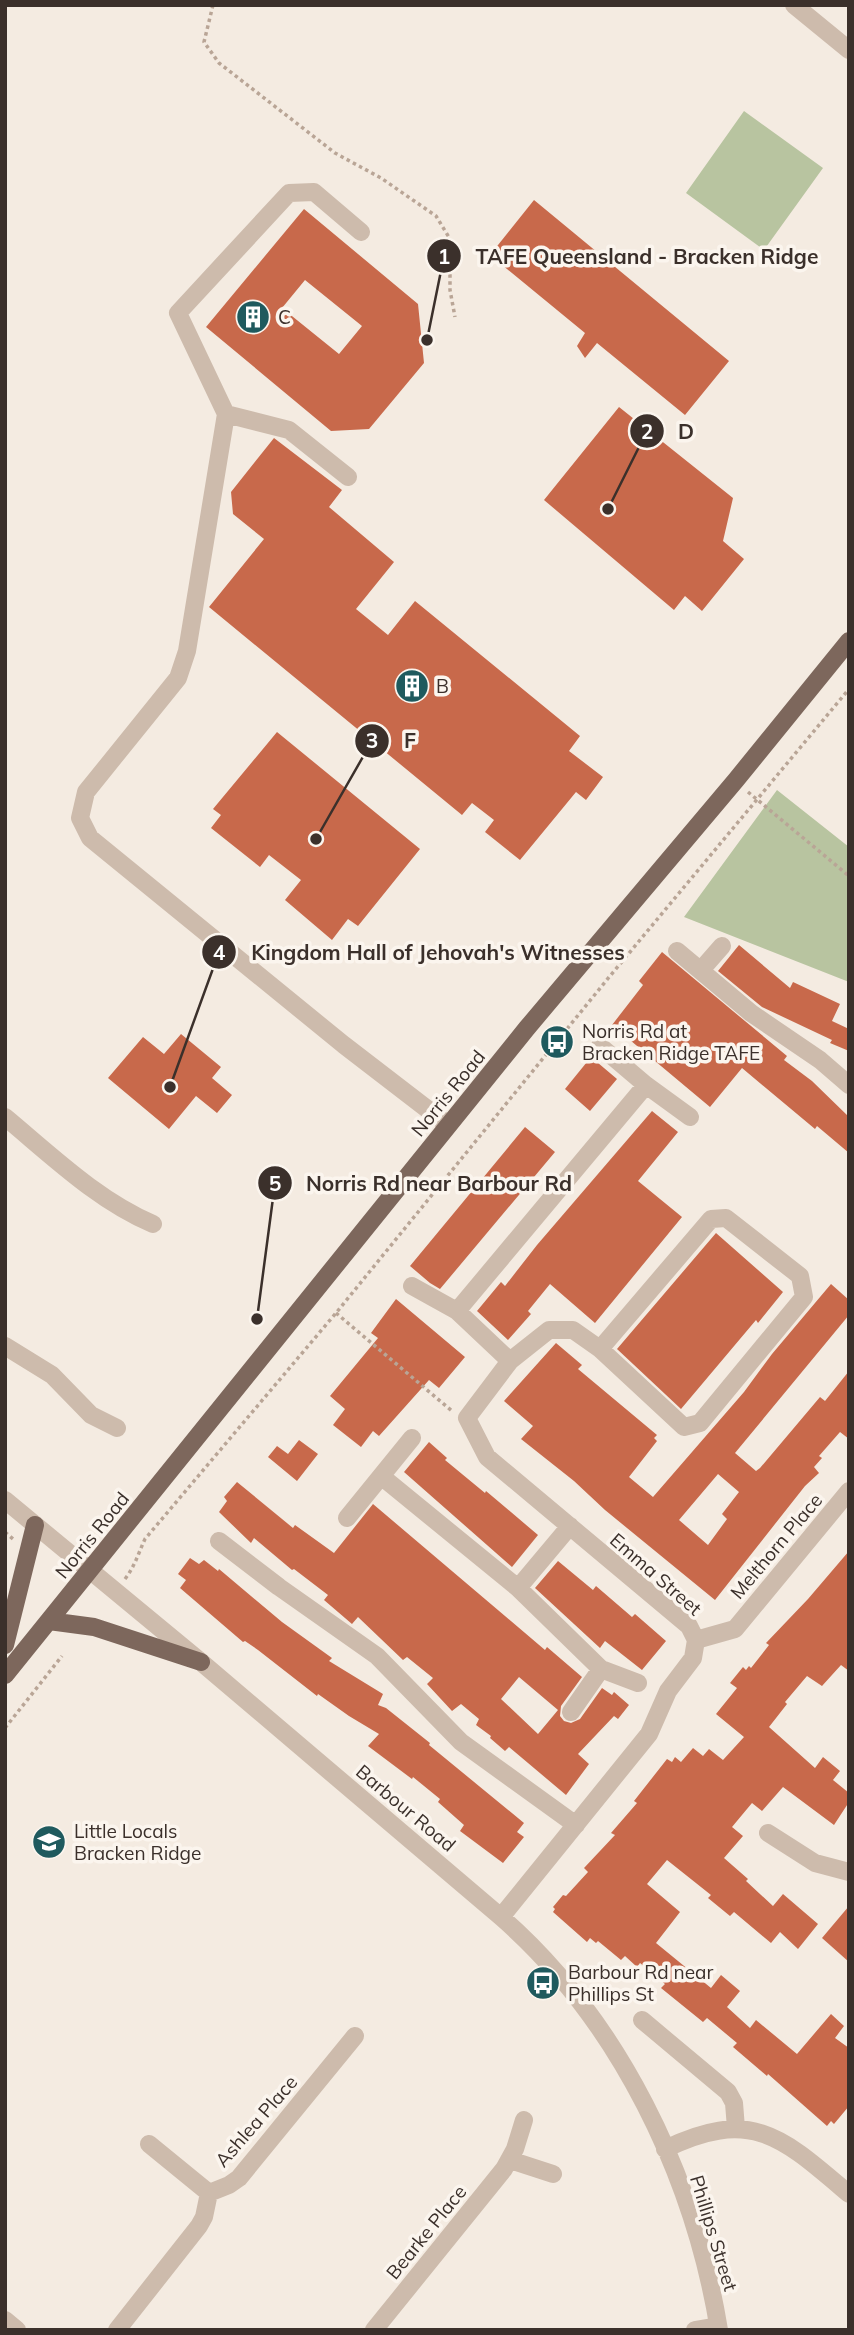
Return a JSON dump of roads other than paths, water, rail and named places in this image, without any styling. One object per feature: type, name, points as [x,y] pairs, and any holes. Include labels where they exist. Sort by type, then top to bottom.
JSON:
[{"type":"main road","name":"Norris Road","points":[[5,1675],[448,1125],[849,641]]},
{"type":"main road","points":[[5,1645],[35,1525]]},
{"type":"main road","points":[[49,1621],[94,1627],[201,1662]]},
{"type":"street","points":[[794,5],[849,50]]},
{"type":"street","points":[[361,232],[314,192],[289,193],[178,313],[226,414],[187,651],[178,678],[86,792],[80,818],[90,838],[344,1045],[448,1125]]},
{"type":"street","points":[[226,414],[289,430],[348,477]]},
{"type":"street","points":[[701,970],[722,946]]},
{"type":"street","points":[[677,951],[751,1013],[820,1060],[849,1085]]},
{"type":"street","points":[[600,1046],[646,1085],[690,1116]]},
{"type":"street","points":[[457,1311],[646,1085]]},
{"type":"street","points":[[5,1117],[89,1188],[132,1215],[153,1224]]},
{"type":"street","points":[[412,1286],[457,1311],[510,1361],[549,1330],[573,1330],[600,1349],[684,1427],[700,1423],[804,1297],[800,1276],[726,1218],[711,1219],[600,1349]]},
{"type":"street","points":[[5,1346],[52,1375],[90,1415],[117,1428]]},
{"type":"street","name":"Emma Street","points":[[501,1917],[649,1734],[667,1691],[693,1658],[696,1640],[689,1626],[487,1457],[467,1418],[510,1361]]},
{"type":"street","points":[[347,1518],[412,1438]]},
{"type":"street","points":[[382,1476],[518,1588],[601,1669],[638,1683]]},
{"type":"street","name":"Melthorn Place","points":[[696,1640],[735,1629],[849,1491]]},
{"type":"street","name":"Barbour Road","points":[[5,1500],[201,1662],[501,1917],[547,1960],[581,2003],[634,2087],[665,2149]]},
{"type":"street","points":[[518,1588],[570,1526]]},
{"type":"street","points":[[219,1541],[377,1656],[461,1742],[576,1825]]},
{"type":"street","points":[[571,1712],[601,1669]]},
{"type":"street","points":[[768,1833],[815,1863],[849,1872]]},
{"type":"street","points":[[642,2020],[728,2092],[734,2103],[736,2128]]},
{"type":"street","name":"Ashlea Place","points":[[117,2330],[199,2227],[209,2193],[239,2178],[355,2036]]},
{"type":"street","name":"Bearke Place","points":[[374,2330],[510,2160],[524,2120]]},
{"type":"street","points":[[665,2149],[698,2134],[736,2128],[777,2139],[846,2186]]},
{"type":"street","points":[[149,2144],[209,2193]]},
{"type":"street","name":"Phillips Street","points":[[665,2149],[693,2224],[708,2276],[718,2328]]},
{"type":"street","points":[[510,2160],[553,2174]]},
{"type":"street","points":[[5,2320],[17,2330]]},
{"type":"street","points":[[695,2330],[718,2328]]},
{"type":"place","name":"C","points":[[253,317]]},
{"type":"place","name":"TAFE Queensland - Bracken Ridge","points":[[427,340]]},
{"type":"place","name":"D","points":[[608,509]]},
{"type":"place","name":"B","points":[[412,686]]},
{"type":"place","name":"F","points":[[316,839]]},
{"type":"place","name":"Norris Rd at Bracken Ridge TAFE","points":[[557,1042]]},
{"type":"place","name":"Kingdom Hall of Jehovah's Witnesses","points":[[170,1087]]},
{"type":"place","name":"Norris Rd near Barbour Rd","points":[[257,1319]]},
{"type":"place","name":"Little Locals Bracken Ridge","points":[[49,1842]]},
{"type":"place","name":"Barbour Rd near Phillips St","points":[[543,1983]]}]
